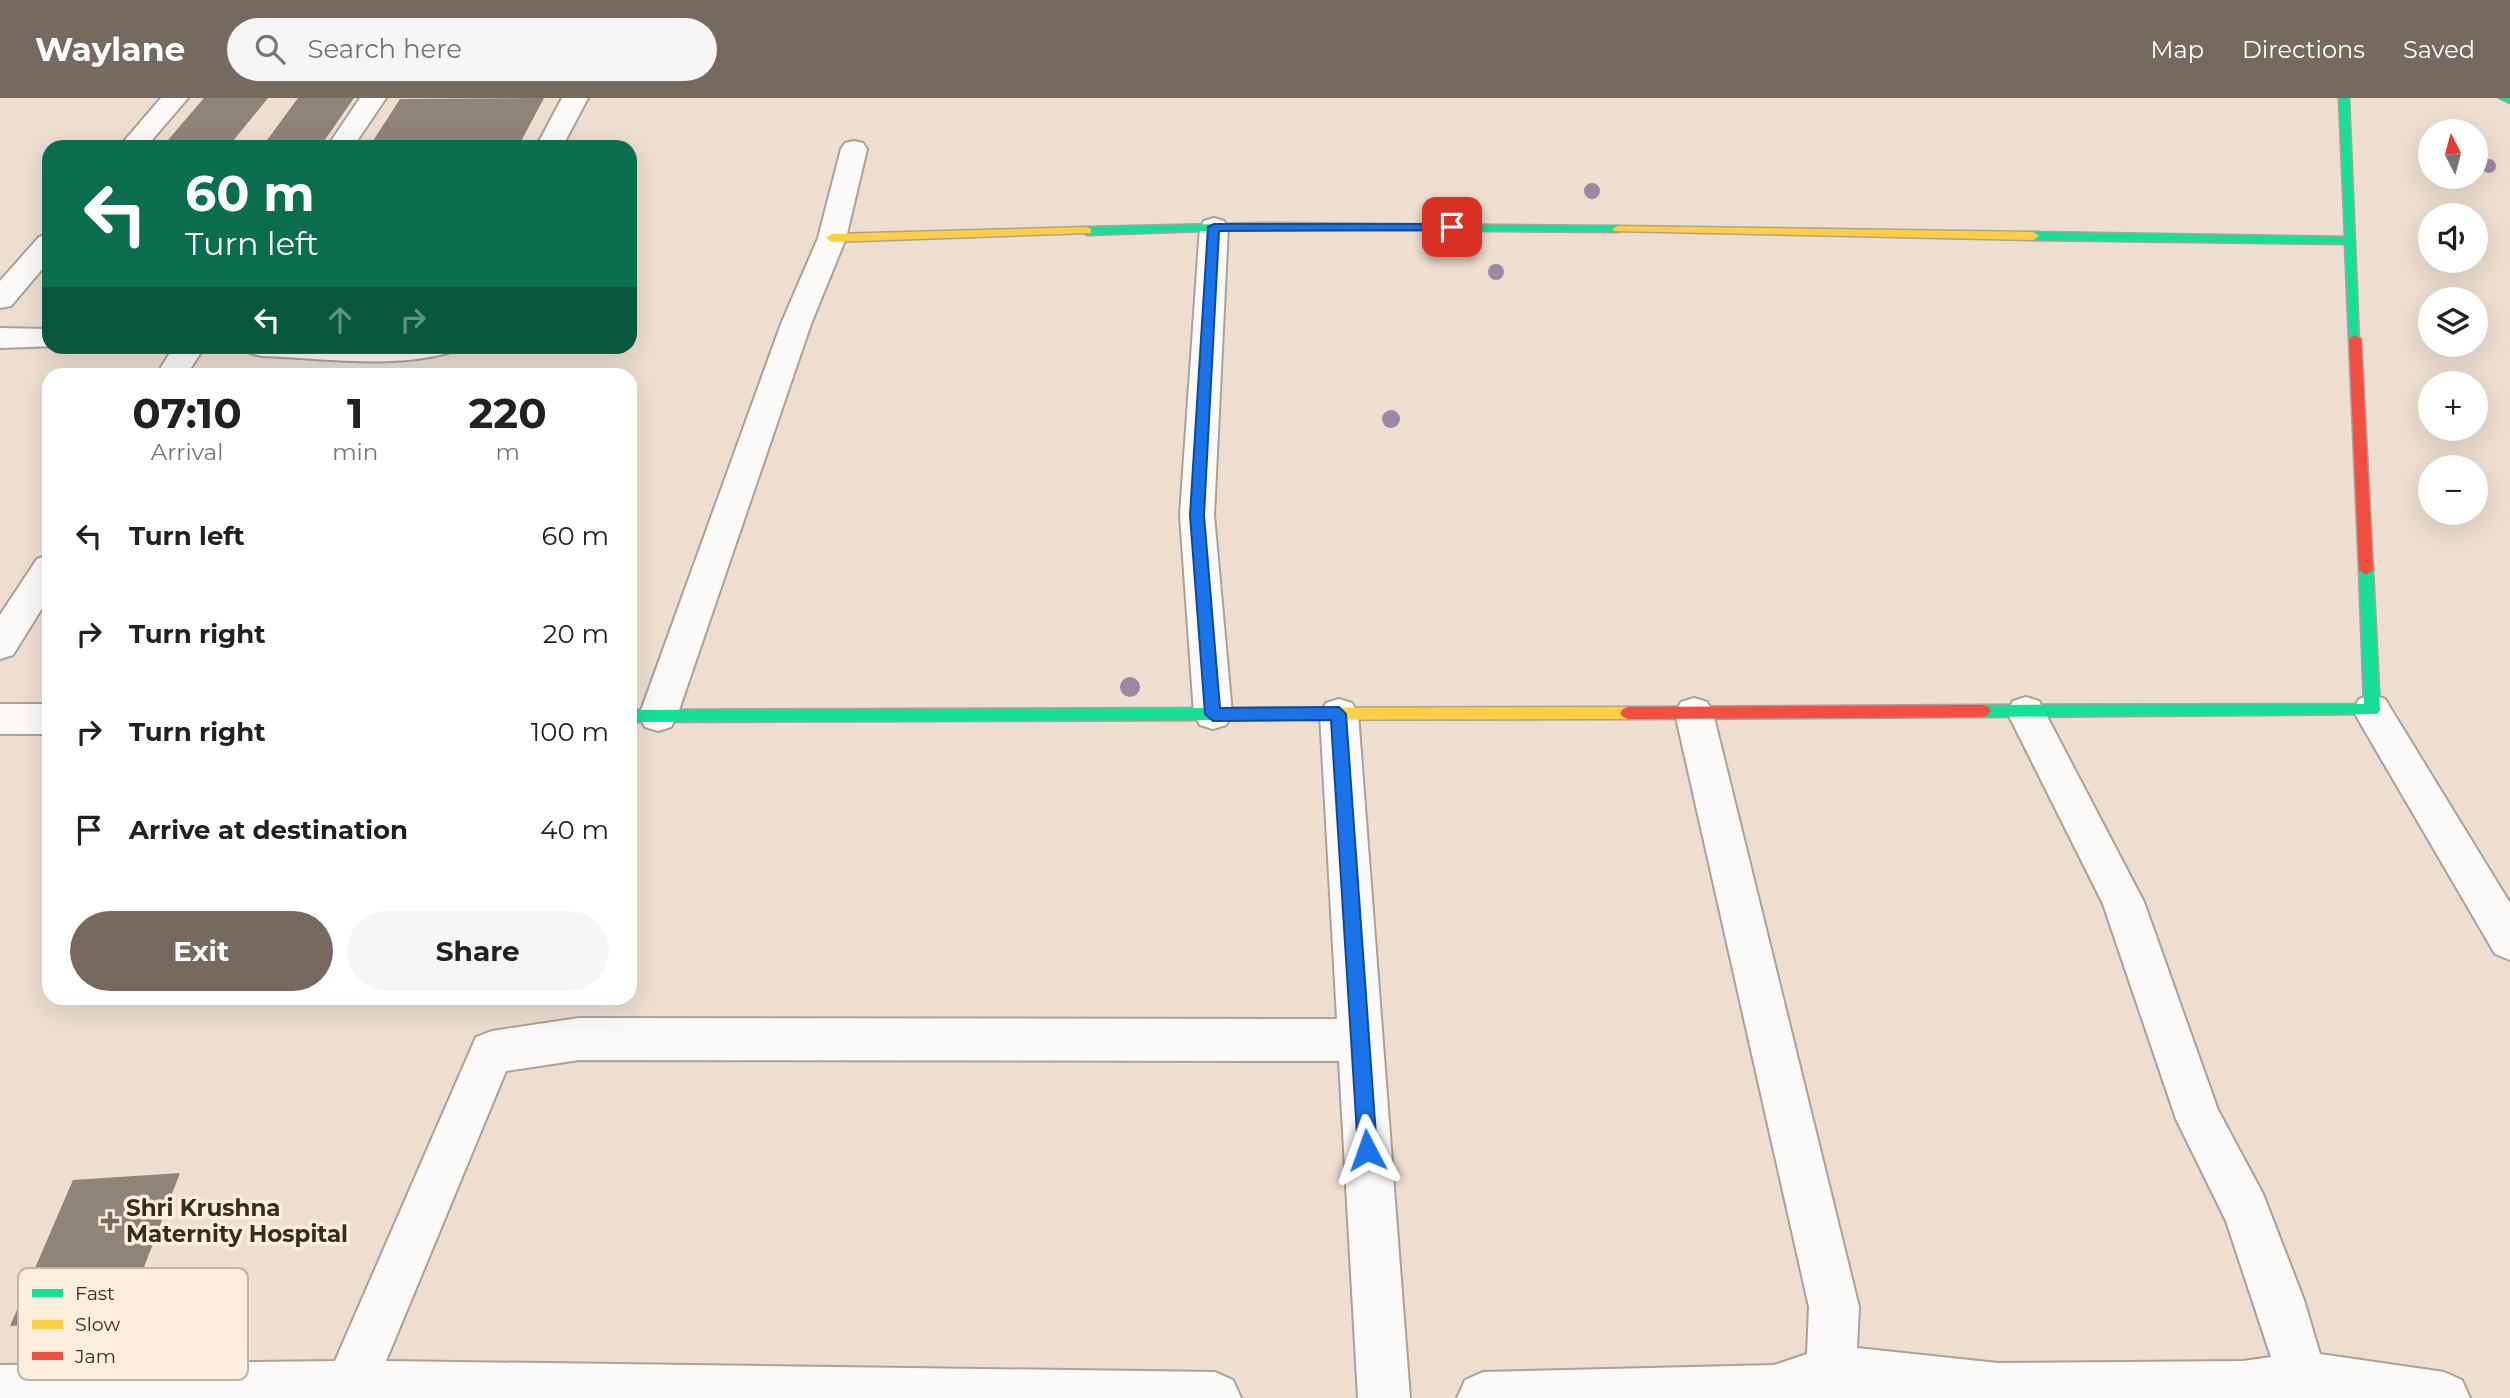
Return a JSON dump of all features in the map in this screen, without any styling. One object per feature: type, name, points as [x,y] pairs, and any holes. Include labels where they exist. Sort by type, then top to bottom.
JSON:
[{"type":"main road","points":[[644,716],[2372,710],[2344,98]]},
{"type":"main road","points":[[2504,98],[2510,100]]},
{"type":"main road","points":[[832,238],[1214,227],[1561,228],[2350,241]]},
{"type":"street","points":[[138,140],[175,98]]},
{"type":"street","points":[[345,140],[373,98]]},
{"type":"street","points":[[553,140],[575,98]]},
{"type":"street","points":[[644,716],[832,238],[854,149]]},
{"type":"street","points":[[1213,714],[1197,515],[1214,227]]},
{"type":"street","points":[[0,299],[42,251]]},
{"type":"street","points":[[0,338],[42,339]]},
{"type":"street","points":[[0,645],[42,579]]},
{"type":"street","points":[[2372,710],[2510,941]]},
{"type":"street","points":[[2026,712],[2123,902],[2199,1119],[2246,1212],[2279,1300],[2302,1377]]},
{"type":"street","points":[[1693,713],[1834,1307],[1834,1385]]},
{"type":"street","points":[[1339,714],[1384,1398]]},
{"type":"street","points":[[0,719],[42,719]]},
{"type":"street","points":[[350,1386],[492,1052],[579,1039],[1360,1040]]},
{"type":"street","points":[[1483,1398],[1774,1391],[1834,1385],[1998,1389],[2243,1387],[2302,1377],[2444,1398]]},
{"type":"street","points":[[0,1391],[143,1393],[350,1386],[1215,1398]]},
{"type":"building","points":[[204,98],[268,98],[234,140],[168,140]]},
{"type":"building","points":[[298,98],[354,98],[325,140],[267,140]]},
{"type":"building","points":[[544,98],[522,140],[374,140],[400,99]]},
{"type":"building","points":[[180,1173],[144,1268],[35,1268],[73,1180]]},
{"type":"building","points":[[18,1307],[18,1325],[10,1326]]},
{"type":"traffic: fast","points":[[2344,98],[2355,339]]},
{"type":"traffic: fast","points":[[2504,98],[2510,100]]},
{"type":"traffic: fast","points":[[1087,231],[1263,226],[1618,229]]},
{"type":"traffic: fast","points":[[2033,236],[2350,241]]},
{"type":"traffic: fast","points":[[1983,711],[2372,710],[2366,570]]},
{"type":"traffic: fast","points":[[637,716],[1218,714]]},
{"type":"traffic: slow","points":[[1618,229],[2033,236]]},
{"type":"traffic: slow","points":[[832,238],[1087,231]]},
{"type":"traffic: slow","points":[[1218,714],[1628,713]]},
{"type":"traffic: jam","points":[[2355,339],[2366,570]]},
{"type":"traffic: jam","points":[[1628,713],[1983,711]]},
{"type":"place","name":"Shri Krushna Maternity Hospital","points":[[110,1221]]},
{"type":"route","points":[[1367,1150],[1339,714],[1213,714],[1197,515],[1214,227],[1452,227]]}]
